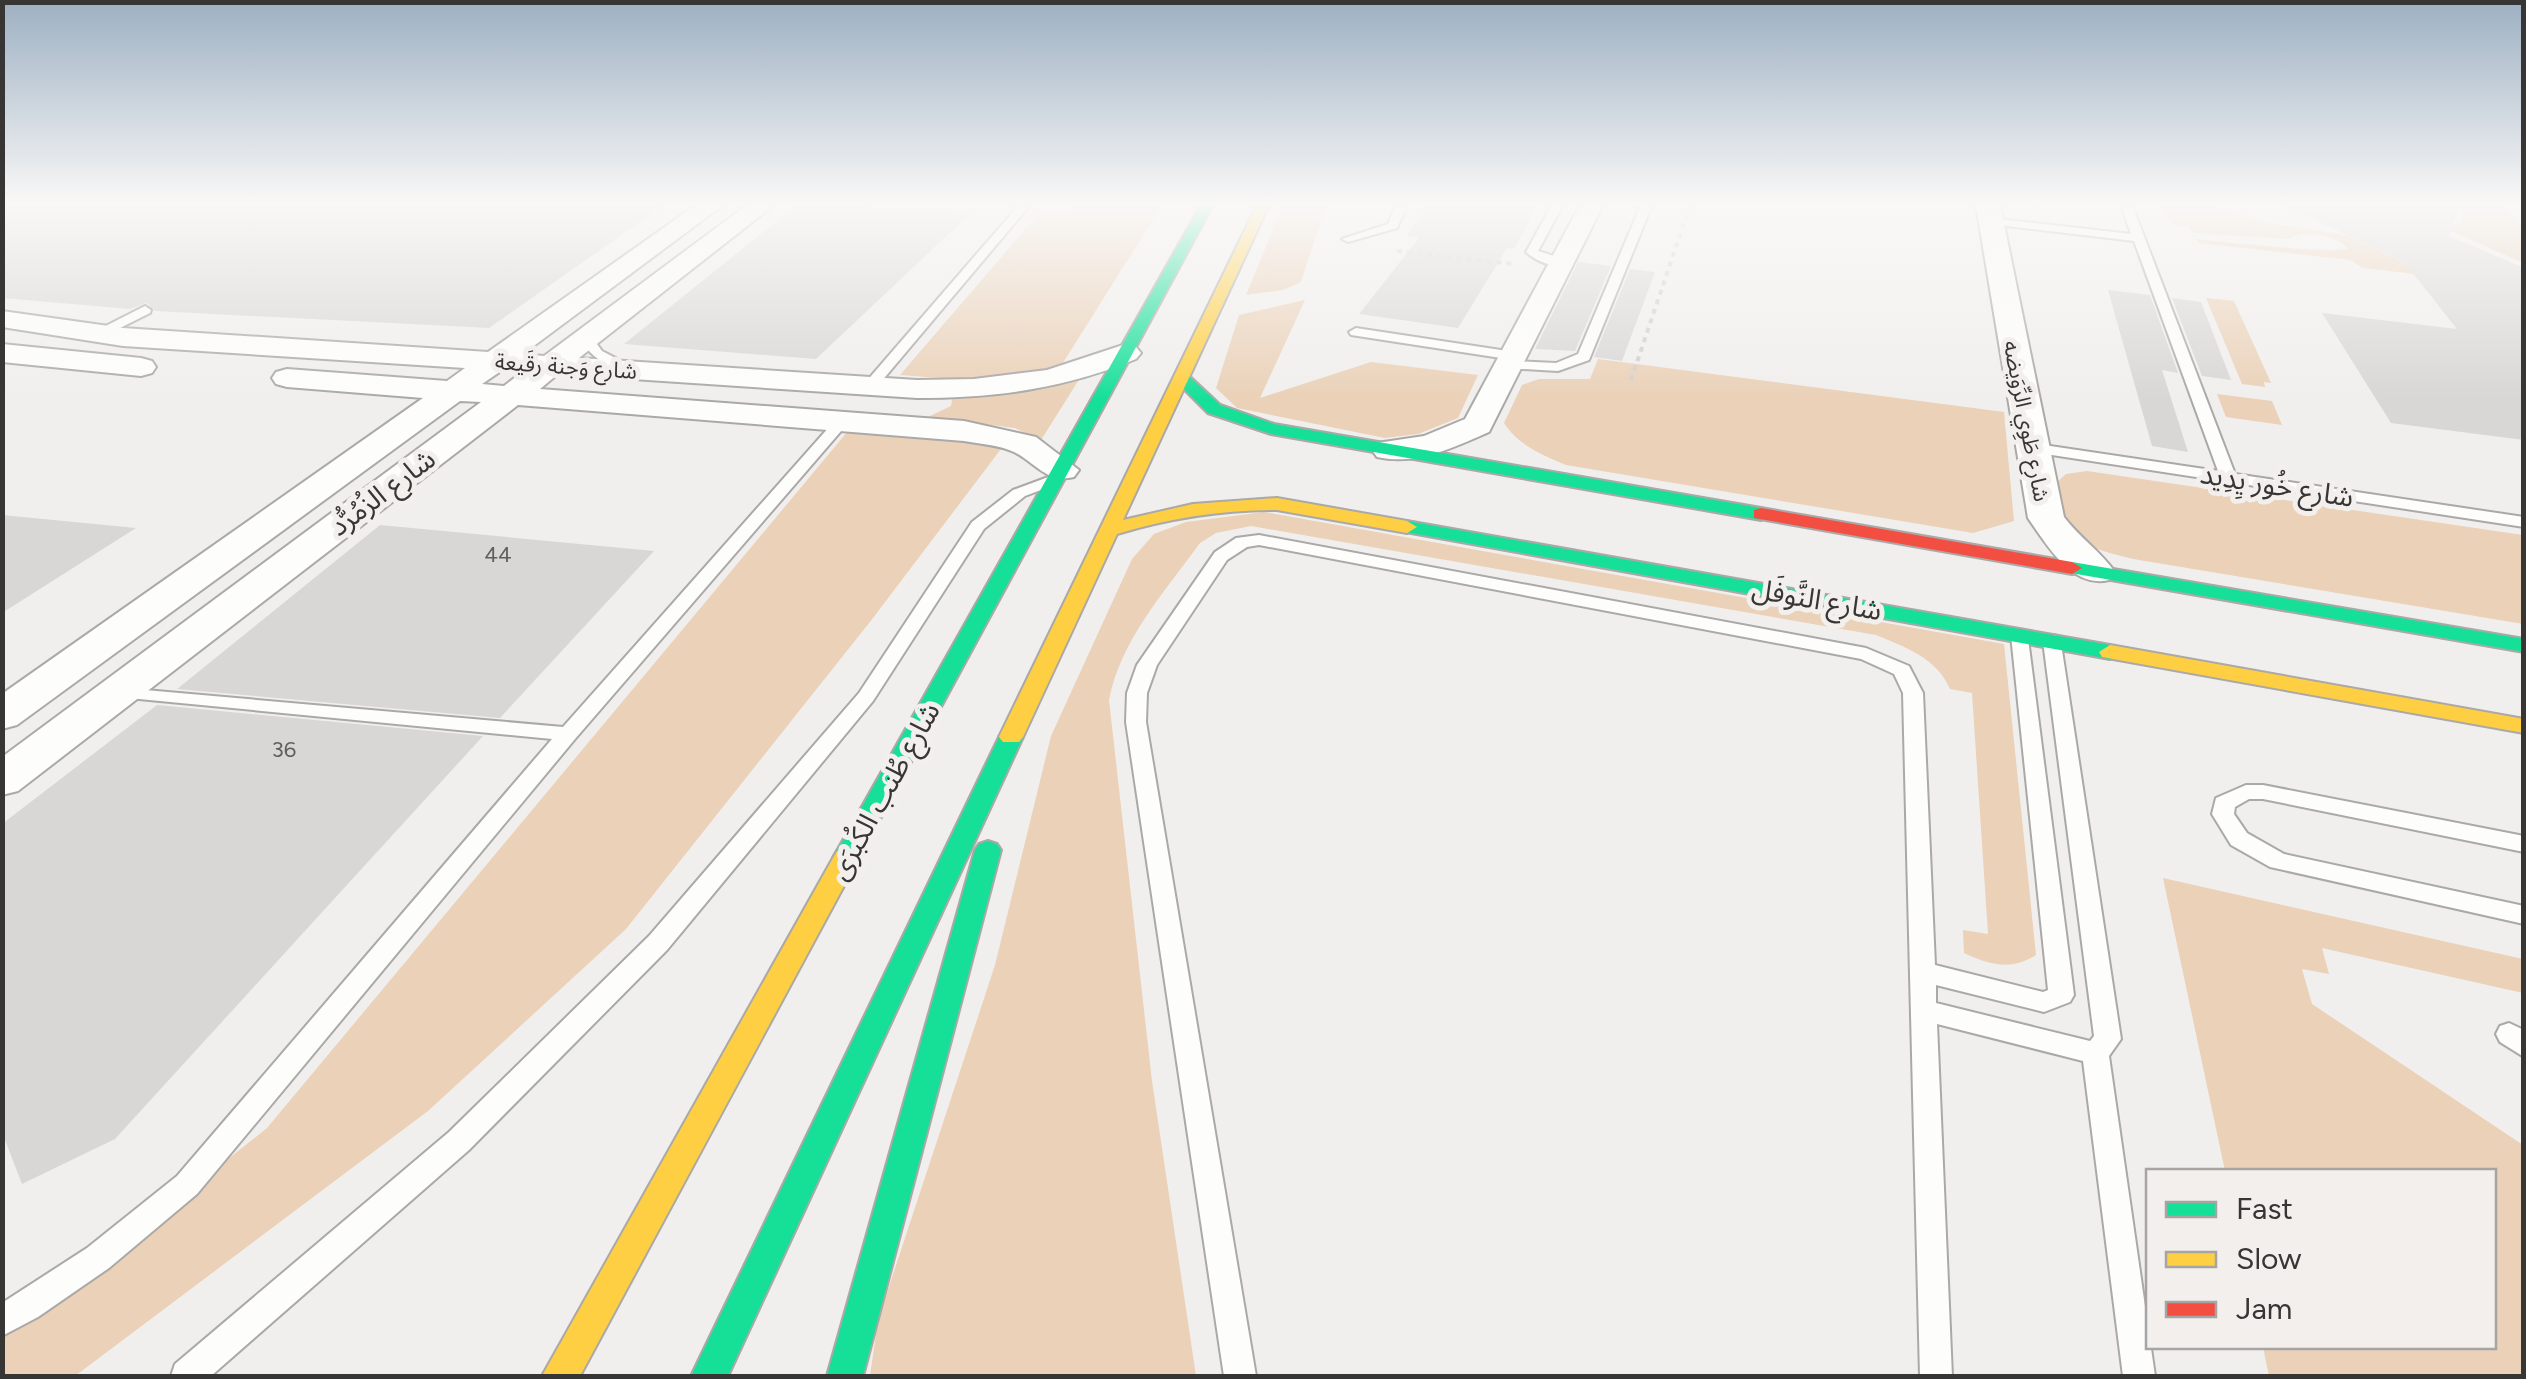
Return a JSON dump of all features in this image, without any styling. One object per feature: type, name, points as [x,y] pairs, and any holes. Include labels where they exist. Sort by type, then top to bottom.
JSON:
[{"type":"main road","name":"شارع طُنب الكُبرَى","points":[[560,1376],[1170,269]]},
{"type":"main road","points":[[709,1376],[1233,269]]},
{"type":"main road","points":[[1182,378],[1208,406],[1242,422],[2524,646]]},
{"type":"main road","name":"شارع النَّوفَل","points":[[1110,530],[1190,508],[1277,504],[2524,726]]},
{"type":"main road","points":[[2054,584],[2096,572]]},
{"type":"main road","points":[[2020,635],[2027,606]]},
{"type":"main road","points":[[845,1376],[1028,707]]},
{"type":"street","name":"شارع الزُمُرُّد","points":[[2,715],[623,269]]},
{"type":"street","name":"شارع الزُمُرُّد","points":[[2,780],[678,269]]},
{"type":"street","points":[[1388,450],[1431,445],[1478,426],[1559,269]]},
{"type":"street","name":"شارع طَوِي الرِّوَيضه","points":[[1999,269],[2046,518],[2066,545],[2096,572]]},
{"type":"street","name":"شارع وَجنة رقَيعة","points":[[2,319],[94,335],[918,388],[992,389],[1041,384],[1126,353]]},
{"type":"street","name":"شارع وَجنة رقَيعة","points":[[2,354],[888,423],[1009,438],[1039,452],[1060,474]]},
{"type":"street","points":[[888,423],[924,418],[940,408],[940,398],[918,388]]},
{"type":"street","points":[[1478,426],[1495,449],[1522,473]]},
{"type":"street","name":"شارع طَوِي الرِّوَيضه","points":[[2002,556],[2030,540],[2046,518]]},
{"type":"lane","points":[[870,386],[970,269]]},
{"type":"lane","points":[[1356,332],[1558,367],[1584,357],[1621,269]]},
{"type":"lane","points":[[2150,269],[2228,477]]},
{"type":"lane","points":[[94,335],[144,310]]},
{"type":"lane","points":[[586,338],[597,354],[637,371]]},
{"type":"lane","points":[[2,1321],[79,1274],[132,1235],[187,1185],[568,734],[843,420]]},
{"type":"lane","name":"شارع خُور يِدِيد","points":[[2031,448],[2524,522]]},
{"type":"lane","points":[[186,1376],[459,1141],[658,943],[866,696],[978,526],[1019,493],[1060,474]]},
{"type":"lane","points":[[1240,1376],[1136,722],[1137,693],[1147,665],[1230,548],[1242,542],[1276,540],[1866,654],[1902,670],[1914,693],[1936,1376]]},
{"type":"lane","points":[[1922,972],[2044,1002],[2061,994],[2020,635]]},
{"type":"lane","points":[[2053,641],[2109,1032],[2106,1045],[2095,1053]]},
{"type":"lane","points":[[118,691],[568,734]]},
{"type":"lane","points":[[2524,844],[2263,792],[2233,796],[2224,803],[2223,814],[2240,839],[2278,861],[2524,916]]},
{"type":"lane","points":[[2040,803],[2077,810]]},
{"type":"lane","points":[[1924,1010],[2095,1053]]},
{"type":"lane","points":[[2095,1053],[2139,1376]]},
{"type":"path","points":[[1631,380],[1669,269]]},
{"type":"shaded area","points":[[991,269],[1122,269],[1061,366],[1002,378],[900,375]]},
{"type":"shaded area","points":[[1257,269],[1305,269],[1301,282],[1283,290],[1246,295]]},
{"type":"shaded area","points":[[2375,269],[2419,269],[2431,275],[2502,284]]},
{"type":"shaded area","points":[[2206,298],[2234,301],[2271,383],[2264,382],[2265,387],[2242,384]]},
{"type":"shaded area","points":[[1305,300],[1260,398],[1371,362],[1478,375],[1458,418],[1418,434],[1385,438],[1237,408],[1216,388],[1239,315]]},
{"type":"shaded area","points":[[1598,359],[2004,412],[2014,521],[1973,533],[1566,465],[1531,448],[1504,423],[1522,385],[1539,379],[1590,379]]},
{"type":"shaded area","points":[[1080,378],[1041,440],[1015,428],[928,417],[951,406],[953,395],[1041,389]]},
{"type":"shaded area","points":[[2217,394],[2272,401],[2282,425],[2226,417]]},
{"type":"shaded area","points":[[863,426],[1004,445],[873,618],[626,929],[428,1111],[75,1376],[3,1376],[3,1334],[19,1326],[267,1128],[848,431]]},
{"type":"shaded area","points":[[2087,471],[2523,535],[2523,624],[2133,559],[2098,549],[2077,538],[2071,529],[2056,483],[2066,474]]},
{"type":"shaded area","points":[[1264,512],[2004,644],[2036,955],[2018,963],[2000,964],[1964,953],[1963,930],[1988,934],[1972,693],[1950,689],[1929,661],[1909,649],[1876,635],[1251,526],[1216,533],[1200,543],[1146,617],[1123,657],[1109,700],[1152,1081],[1196,1376],[870,1376],[878,1320],[995,965],[1051,736],[1132,559],[1154,534],[1186,522]]},
{"type":"shaded area","points":[[2163,878],[2523,959],[2523,993],[2322,948],[2329,974],[2302,969],[2312,1004],[2523,1145],[2523,1376],[2269,1376],[2263,1349],[2496,1349],[2496,1169],[2225,1169]]},
{"type":"building","points":[[2,269],[572,269],[489,328],[155,311],[147,303],[130,309],[2,298]]},
{"type":"building","points":[[717,269],[911,269],[816,359],[624,344]]},
{"type":"building","points":[[1394,269],[1494,269],[1458,328],[1359,314]]},
{"type":"building","points":[[1574,269],[1610,269],[1575,351],[1535,349]]},
{"type":"building","points":[[1630,269],[1655,272],[1622,361],[1594,357]]},
{"type":"building","points":[[2410,269],[2524,269],[2524,440],[2391,423],[2322,313],[2457,329]]},
{"type":"building","points":[[2108,290],[2150,295],[2178,373],[2162,370],[2188,452],[2152,446]]},
{"type":"building","points":[[2172,298],[2201,302],[2231,380],[2202,376]]},
{"type":"building","points":[[2,515],[136,528],[2,613]]},
{"type":"building","points":[[380,525],[654,551],[500,718],[177,689]]},
{"type":"building","points":[[157,705],[483,736],[115,1139],[22,1184],[2,1132],[2,824]]},
{"type":"traffic: fast","points":[[846,858],[1171,269]]},
{"type":"traffic: fast","points":[[1182,378],[1214,409],[1271,429],[1761,514]]},
{"type":"traffic: fast","points":[[1407,527],[2110,652]]},
{"type":"traffic: fast","points":[[2072,568],[2524,646]]},
{"type":"traffic: fast","points":[[709,1376],[1011,737]]},
{"type":"traffic: fast","points":[[845,1376],[988,850]]},
{"type":"traffic: slow","points":[[1011,737],[1233,269]]},
{"type":"traffic: slow","points":[[1111,530],[1172,513],[1255,504],[1277,504],[1407,527]]},
{"type":"traffic: slow","points":[[2110,652],[2524,726]]},
{"type":"traffic: slow","points":[[560,1376],[846,858]]},
{"type":"traffic: jam","points":[[1761,514],[2072,568]]}]
